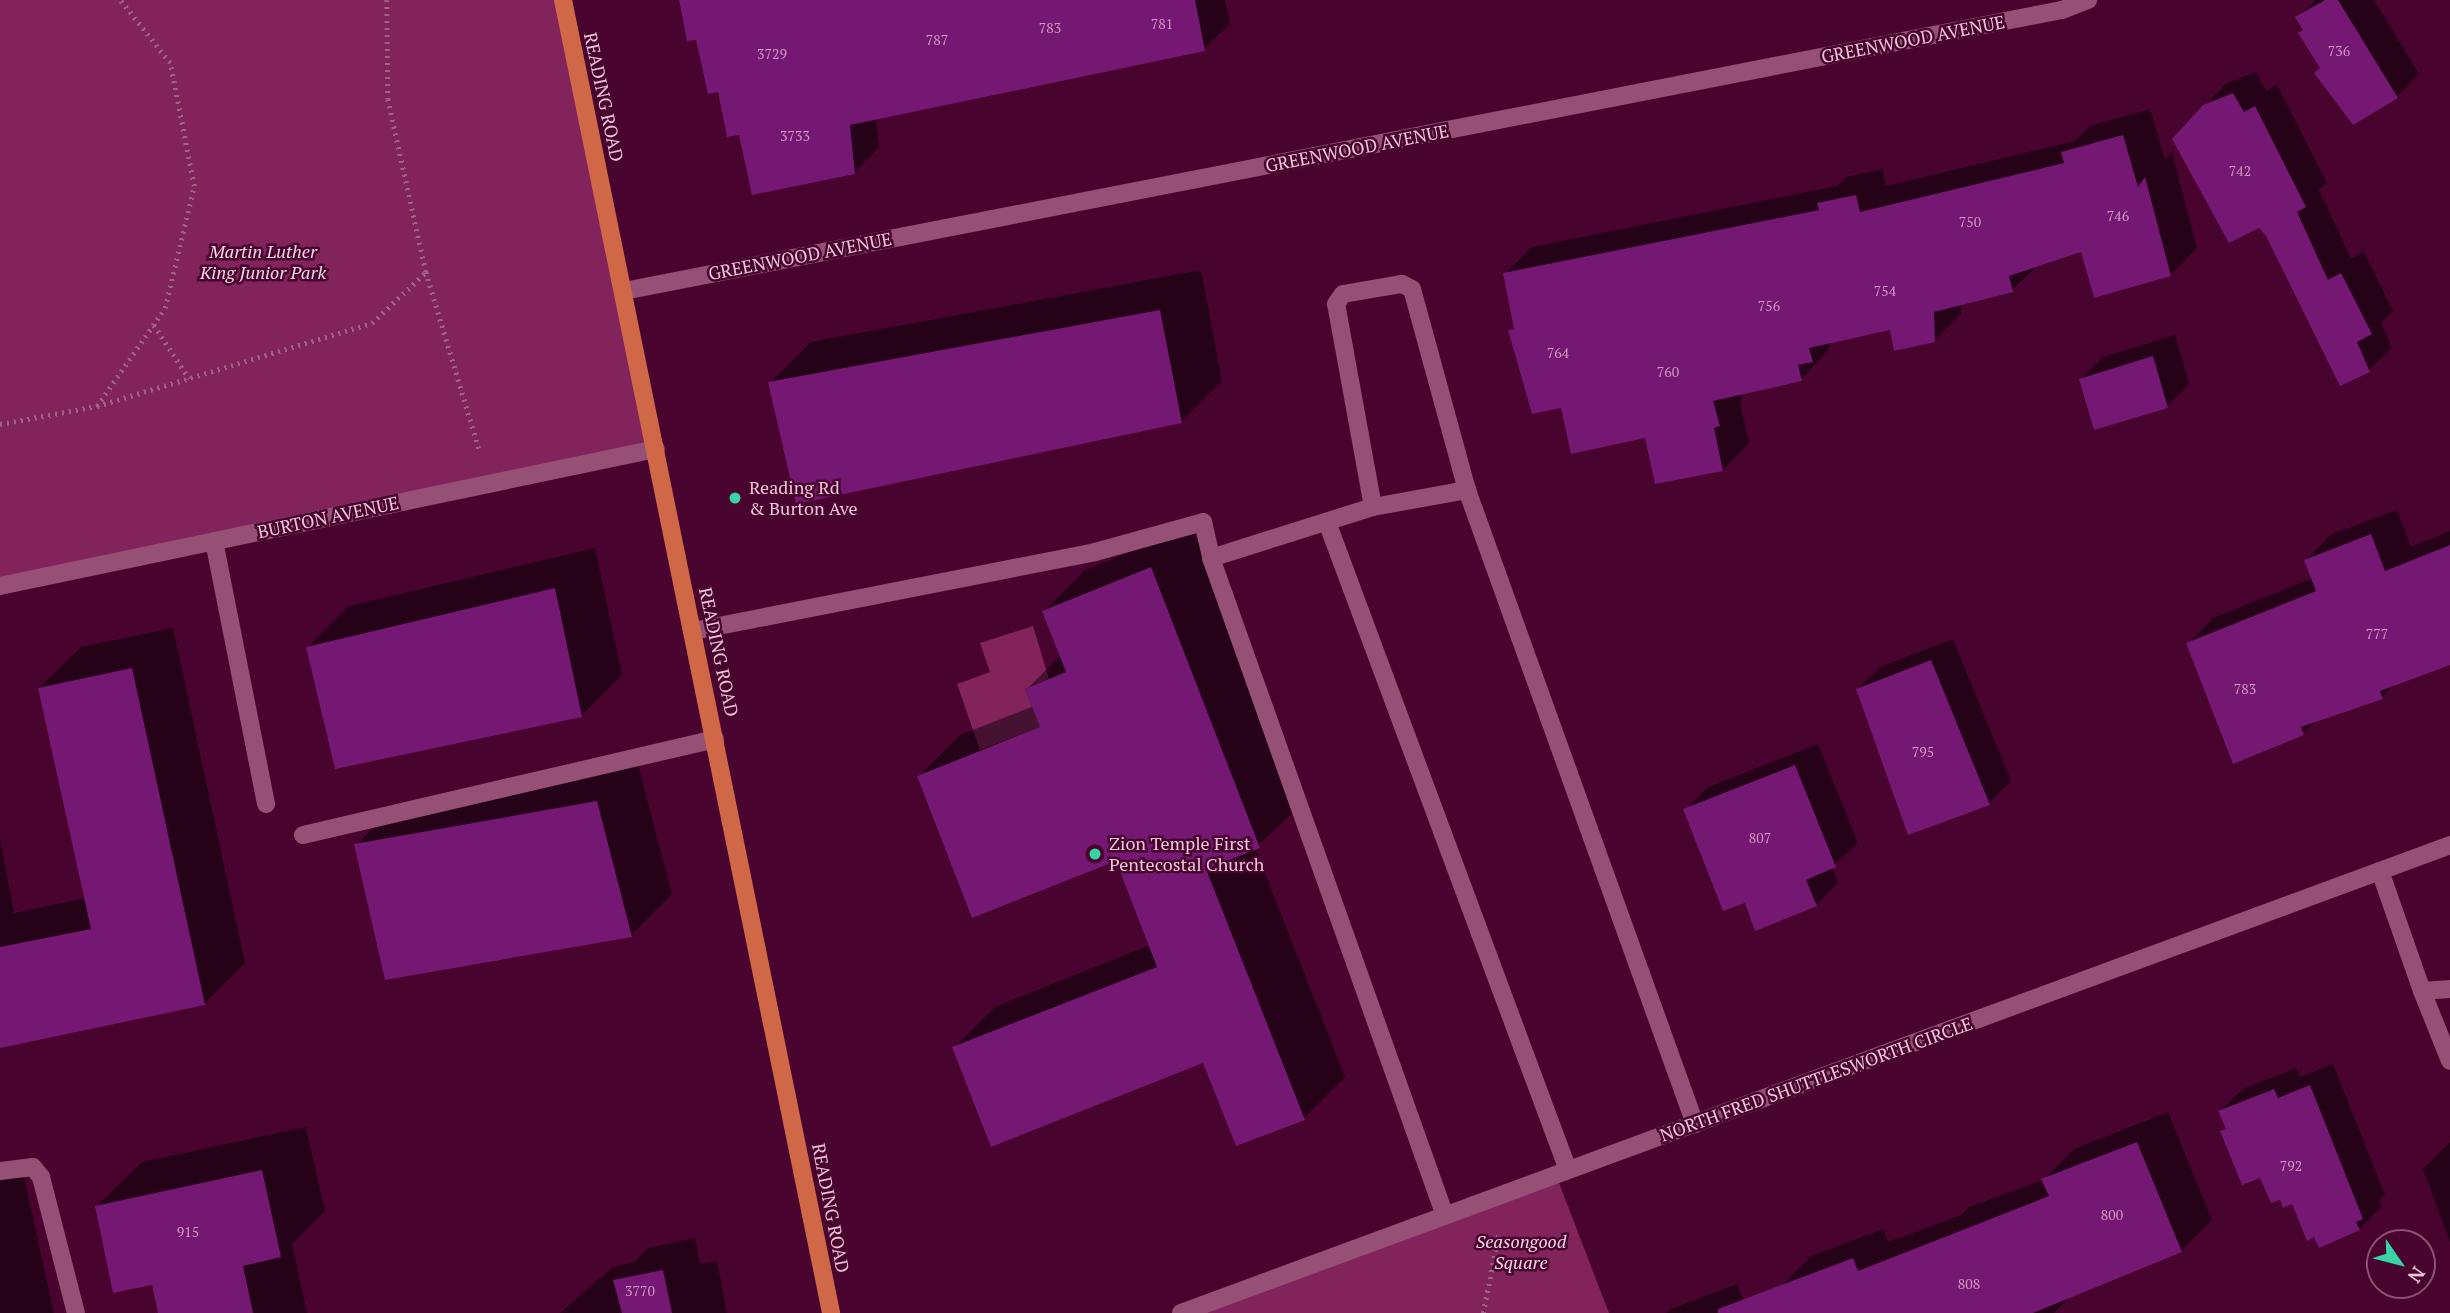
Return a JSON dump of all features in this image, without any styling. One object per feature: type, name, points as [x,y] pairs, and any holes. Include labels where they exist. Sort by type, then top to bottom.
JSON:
[{"type":"main road","name":"READING ROAD","points":[[563,0],[831,1313]]},
{"type":"street","name":"GREENWOOD AVENUE","points":[[624,290],[2062,10],[2088,0]]},
{"type":"street","points":[[1373,507],[1336,304],[1343,295],[1402,284],[1412,289],[1467,490],[1695,1124]]},
{"type":"street","name":"BURTON AVENUE","points":[[0,586],[656,449]]},
{"type":"street","points":[[1211,558],[1373,507],[1467,490]]},
{"type":"street","points":[[693,631],[1095,552],[1203,522],[1211,558],[1445,1216]]},
{"type":"street","points":[[1327,522],[1568,1170]]},
{"type":"street","points":[[214,541],[266,804]]},
{"type":"street","points":[[303,835],[715,739]]},
{"type":"street","name":"NORTH FRED SHUTTLESWORTH CIRCLE","points":[[1181,1313],[2450,845]]},
{"type":"street","points":[[2380,870],[2422,991],[2450,1061]]},
{"type":"street","points":[[2422,991],[2450,989]]},
{"type":"street","points":[[0,1171],[33,1167],[41,1177],[76,1313]]},
{"type":"path","points":[[97,406],[165,308],[194,186],[170,63],[120,0]]},
{"type":"path","points":[[387,0],[388,99],[426,272],[490,483]]},
{"type":"path","points":[[0,424],[97,406],[372,323],[426,272]]},
{"type":"path","points":[[154,325],[189,378]]},
{"type":"path","points":[[1483,1313],[1506,1193]]},
{"type":"green space","name":"Martin Luther King Junior Park","points":[[0,0],[563,0],[656,449],[0,586]]},
{"type":"green space","points":[[1033,626],[1049,679],[1025,689],[1040,727],[980,750],[957,684],[990,672],[980,643]]},
{"type":"green space","name":"Seasongood Square","points":[[1556,1175],[1609,1313],[1181,1313]]},
{"type":"building","points":[[679,0],[1195,0],[1205,51],[850,125],[855,174],[752,195],[739,135],[727,137],[718,92],[708,94],[696,40],[687,41]]},
{"type":"building","points":[[2325,0],[2338,0],[2398,98],[2353,125],[2314,73],[2320,68],[2298,33],[2303,30],[2295,17]]},
{"type":"building","points":[[2233,93],[2244,112],[2255,106],[2306,207],[2297,212],[2328,280],[2341,273],[2372,334],[2357,342],[2370,372],[2340,386],[2266,236],[2259,228],[2229,243],[2172,139],[2203,105]]},
{"type":"building","points":[[2123,135],[2138,187],[2145,177],[2171,276],[2094,298],[2081,252],[2009,276],[2013,292],[1934,312],[1935,342],[1894,351],[1890,330],[1809,348],[1813,362],[1798,365],[1802,381],[1713,401],[1720,426],[1714,428],[1723,471],[1655,484],[1645,438],[1571,454],[1561,408],[1532,414],[1508,330],[1514,329],[1503,273],[1819,210],[1817,203],[1856,195],[1860,212],[2064,163],[2061,152]]},
{"type":"building","points":[[1160,310],[1182,423],[796,504],[768,382]]},
{"type":"building","points":[[2153,356],[2168,408],[2094,430],[2079,379]]},
{"type":"building","points":[[2371,534],[2385,571],[2450,545],[2450,665],[2380,691],[2383,699],[2301,727],[2304,735],[2233,764],[2186,643],[2316,591],[2304,560]]},
{"type":"building","name":"Zion Temple First Pentecostal Church","points":[[1151,567],[1260,848],[1206,869],[1305,1120],[1236,1146],[1203,1063],[991,1147],[952,1047],[1157,967],[1116,861],[972,918],[917,776],[1040,727],[1025,689],[1066,672],[1042,611]]},
{"type":"building","points":[[555,588],[582,717],[335,769],[306,647]]},
{"type":"building","points":[[1931,660],[1990,805],[1908,835],[1856,689]]},
{"type":"building","points":[[132,668],[205,1005],[0,1048],[0,947],[91,929],[38,688]]},
{"type":"building","points":[[1795,765],[1836,867],[1806,880],[1817,906],[1755,931],[1745,903],[1723,911],[1683,809]]},
{"type":"building","points":[[597,801],[632,937],[385,980],[354,844]]},
{"type":"building","points":[[2310,1085],[2363,1219],[2356,1222],[2360,1230],[2319,1248],[2314,1237],[2307,1241],[2292,1204],[2283,1208],[2280,1200],[2271,1203],[2260,1178],[2242,1185],[2220,1131],[2226,1129],[2218,1111],[2274,1089],[2278,1098]]},
{"type":"building","points":[[2137,1142],[2182,1252],[2033,1313],[1718,1313],[1718,1309],[1853,1258],[1858,1271],[2049,1196],[2041,1179]]},
{"type":"building","points":[[262,1170],[281,1257],[243,1266],[253,1313],[158,1313],[152,1285],[113,1293],[95,1206]]},
{"type":"building","points":[[663,1270],[672,1313],[622,1313],[613,1280]]},
{"type":"place","name":"Reading Rd & Burton Ave","points":[[735,498]]},
{"type":"place","name":"Zion Temple First Pentecostal Church","points":[[1095,854]]}]
